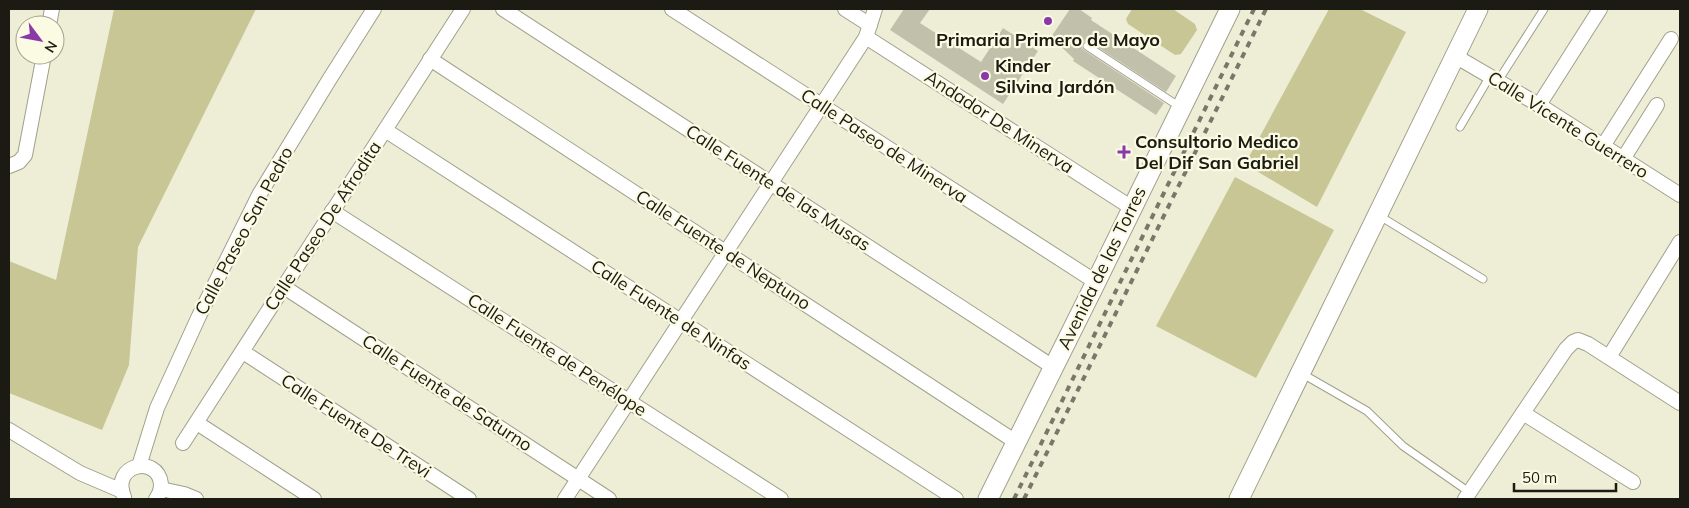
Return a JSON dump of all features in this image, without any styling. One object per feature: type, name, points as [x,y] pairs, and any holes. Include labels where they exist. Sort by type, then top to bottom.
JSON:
[{"type":"main road","name":"Avenida de las Torres","points":[[988,499],[1230,9]]},
{"type":"main road","points":[[1239,499],[1478,9]]},
{"type":"street","name":"Calle Paseo San Pedro","points":[[139,466],[157,408],[199,316],[259,195],[374,9]]},
{"type":"street","name":"Calle Paseo De Afrodita","points":[[183,443],[463,9]]},
{"type":"street","name":"Calle Fuente de las Musas","points":[[503,9],[771,182],[1053,368]]},
{"type":"street","name":"Calle Paseo de Minerva","points":[[672,9],[1096,282]]},
{"type":"street","name":"Andador De Minerva","points":[[845,9],[868,31],[1132,208]]},
{"type":"street","points":[[565,499],[822,105],[868,31],[875,9]]},
{"type":"street","points":[[1539,105],[1600,9]]},
{"type":"street","points":[[1603,146],[1671,38]]},
{"type":"street","name":"Calle Vicente Guerrero","points":[[1455,56],[1539,105],[1680,196]]},
{"type":"street","name":"Calle Fuente de Neptuno","points":[[430,59],[1016,442]]},
{"type":"street","points":[[14,164],[24,156],[42,65]]},
{"type":"street","points":[[1623,159],[1656,105]]},
{"type":"street","name":"Calle Fuente de Ninfas","points":[[386,130],[956,499]]},
{"type":"street","name":"Calle Fuente de Penélope","points":[[332,210],[781,499]]},
{"type":"street","points":[[1609,357],[1680,242]]},
{"type":"street","name":"Calle Fuente de Saturno","points":[[284,287],[609,499]]},
{"type":"street","points":[[1467,496],[1566,349],[1573,342],[1578,340],[1609,357],[1680,403]]},
{"type":"street","name":"Calle Fuente De Trevi","points":[[243,352],[469,499]]},
{"type":"street","points":[[1523,414],[1634,482]]},
{"type":"street","points":[[197,423],[314,499]]},
{"type":"street","points":[[9,430],[80,473],[124,495],[123,477],[127,472],[139,466],[154,470],[161,482],[158,494],[184,494],[196,499]]},
{"type":"lane","points":[[1460,127],[1544,9]]},
{"type":"lane","points":[[1087,46],[1181,108]]},
{"type":"lane","points":[[1378,215],[1483,279]]},
{"type":"lane","points":[[1301,372],[1367,412],[1403,446],[1467,496]]},
{"type":"shaded area","points":[[114,9],[256,9],[138,247],[129,365],[102,430],[9,393],[9,261],[56,280]]},
{"type":"shaded area","points":[[1132,9],[1173,9],[1195,24],[1197,30],[1181,54],[1175,55],[1128,24],[1126,19]]},
{"type":"shaded area","points":[[1329,9],[1360,9],[1406,32],[1317,207],[1245,164]]},
{"type":"shaded area","points":[[1235,177],[1334,230],[1256,378],[1156,326]]},
{"type":"building","points":[[904,9],[930,9],[920,23],[981,62],[1003,28],[1038,51],[1003,104],[890,30]]},
{"type":"building","points":[[1070,9],[1079,9],[1092,18],[1091,20],[1176,76],[1166,92],[1090,42],[1085,41],[1082,44],[1084,50],[1164,103],[1156,115],[1073,61],[1074,59],[1051,37]]},
{"type":"railway","points":[[1014,499],[1254,9]]},
{"type":"railway","points":[[1024,499],[1266,9]]},
{"type":"place","name":"Primaria Primero de Mayo","points":[[1048,21]]},
{"type":"place","name":"Kinder Silvina Jardón","points":[[985,76]]},
{"type":"place","name":"Consultorio Medico Del Dif San Gabriel","points":[[1124,152]]}]
